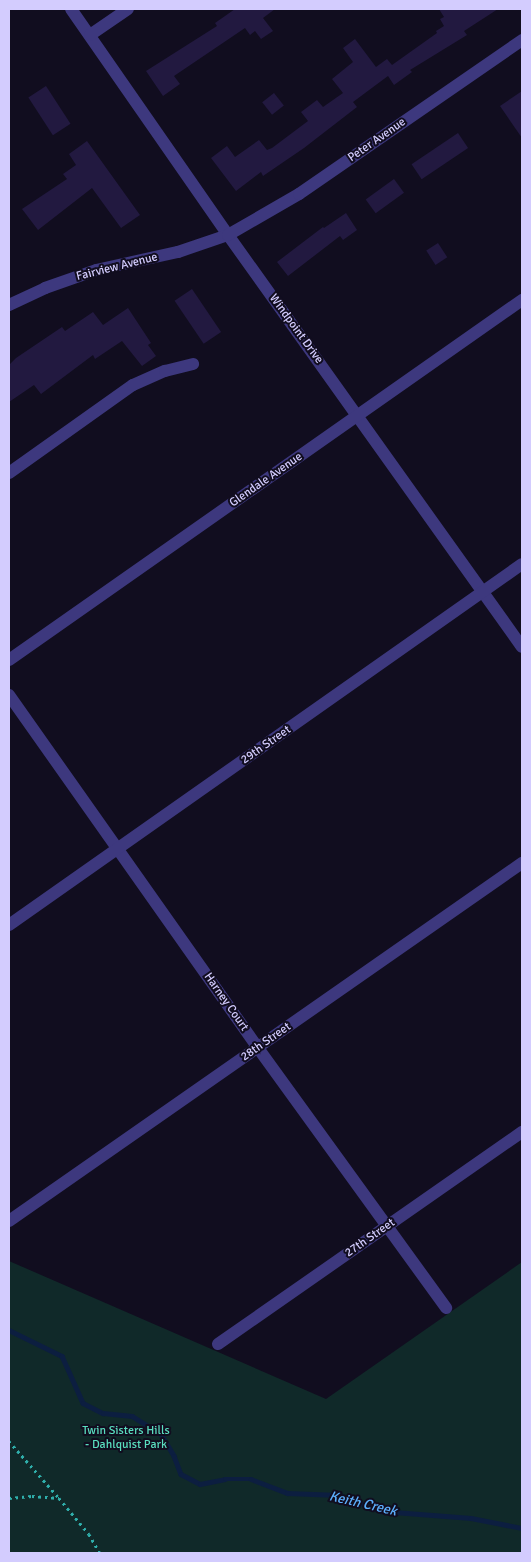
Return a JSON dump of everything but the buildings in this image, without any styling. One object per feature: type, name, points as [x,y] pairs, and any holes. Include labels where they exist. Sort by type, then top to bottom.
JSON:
[{"type":"street","name":"Windpoint Drive","points":[[72,9],[228,235],[522,647]]},
{"type":"street","points":[[90,35],[128,9]]},
{"type":"street","name":"Peter Avenue","points":[[228,235],[299,194],[522,40]]},
{"type":"street","name":"Fairview Avenue","points":[[9,305],[49,286],[96,270],[178,252],[228,235]]},
{"type":"street","name":"Glendale Avenue","points":[[9,660],[522,300]]},
{"type":"street","points":[[9,473],[134,384],[164,371],[193,364]]},
{"type":"street","name":"29th Street","points":[[9,925],[522,564]]},
{"type":"street","name":"Harney Court","points":[[9,695],[258,1048],[446,1308]]},
{"type":"street","name":"28th Street","points":[[9,1221],[522,863]]},
{"type":"street","name":"27th Street","points":[[218,1344],[522,1132]]},
{"type":"path","points":[[9,1441],[60,1498],[89,1534],[100,1553]]},
{"type":"path","points":[[9,1498],[32,1496],[60,1498]]},
{"type":"green space","name":"Twin Sisters Hills - Dahlquist Park","points":[[9,1261],[326,1399],[522,1262],[522,1553],[9,1553]]},
{"type":"waterway","name":"Keith Creek","points":[[9,1330],[62,1356],[83,1403],[103,1413],[132,1416],[161,1434],[174,1456],[181,1474],[200,1484],[225,1479],[251,1479],[287,1493],[339,1495],[381,1511],[471,1518],[522,1528]]}]
